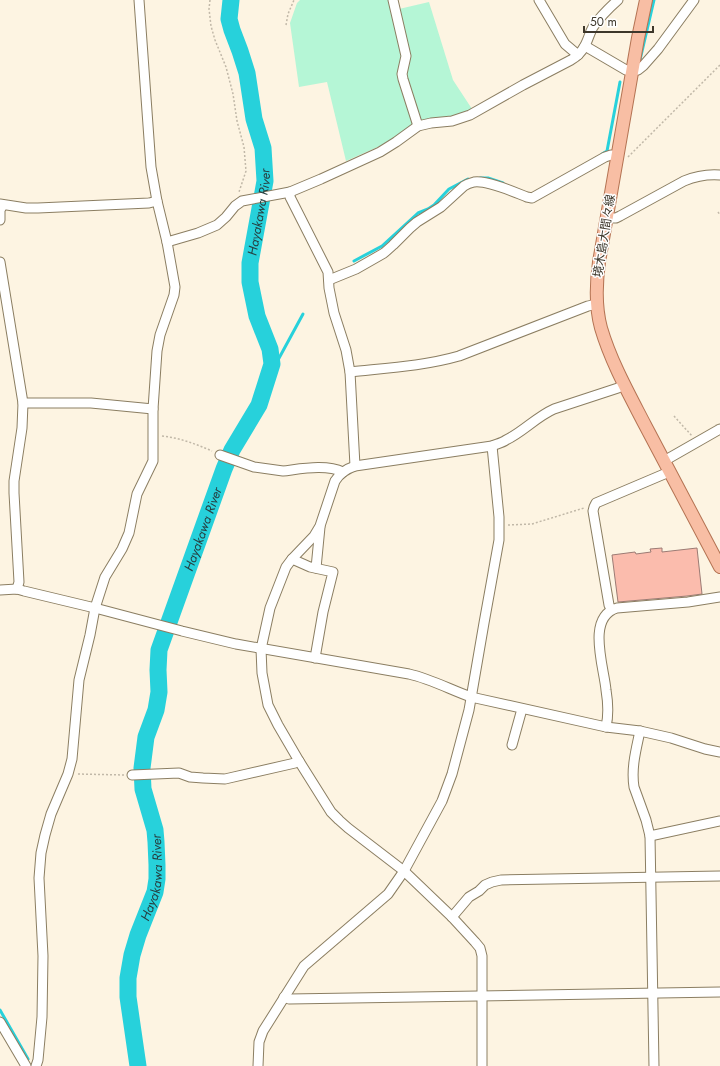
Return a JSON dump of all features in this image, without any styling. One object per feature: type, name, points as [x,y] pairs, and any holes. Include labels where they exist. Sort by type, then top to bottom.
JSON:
[{"type":"main road","name":"境木島大間々線","points":[[646,0],[639,31],[597,274],[597,304],[601,328],[624,384],[720,567]]},
{"type":"street","points":[[36,1066],[38,1060],[42,1009],[42,930],[39,878],[45,834],[51,814],[68,774],[72,759],[79,680],[95,608],[104,577],[122,549],[129,533],[137,494],[153,461],[152,435],[157,351],[160,335],[174,295],[167,242],[151,168],[139,0]]},
{"type":"street","points":[[392,0],[406,56],[402,74],[403,79],[418,126]]},
{"type":"street","points":[[539,0],[566,44],[578,55]]},
{"type":"street","points":[[167,242],[198,233],[217,225],[235,206],[242,201],[290,192],[380,152],[418,126],[452,121],[470,115],[578,55],[585,46],[594,25],[618,0]]},
{"type":"street","points":[[585,46],[626,70],[638,70],[658,49],[694,0]]},
{"type":"street","points":[[329,280],[356,269],[384,253],[417,222],[441,208],[464,186],[474,182],[487,183],[532,198],[605,157],[611,155],[617,159]]},
{"type":"street","points":[[607,218],[616,218],[693,177],[702,175],[720,175]]},
{"type":"street","points":[[290,192],[290,197],[328,272],[334,313],[346,350],[350,372],[355,466]]},
{"type":"street","points":[[0,220],[1,204],[26,208],[38,208],[149,203],[157,201]]},
{"type":"street","points":[[0,262],[23,402],[22,428],[14,481],[19,582],[17,590]]},
{"type":"street","points":[[350,372],[424,364],[459,356],[588,306],[597,304]]},
{"type":"street","points":[[482,1066],[482,956],[480,948],[452,917],[404,871],[331,812],[299,761],[268,705],[262,673],[261,649],[270,608],[286,568],[292,559],[314,536],[320,526],[335,481],[343,472],[355,466],[492,446],[506,441],[546,413],[618,388],[624,384]]},
{"type":"street","points":[[23,402],[91,403],[153,409]]},
{"type":"street","points":[[611,609],[609,605],[594,507],[596,503],[667,466],[697,442],[720,429]]},
{"type":"street","points":[[258,1066],[259,1042],[263,1031],[304,966],[388,894],[404,871],[442,801],[452,774],[472,697],[499,540],[499,518],[492,446]]},
{"type":"street","points":[[220,455],[254,466],[283,471],[333,468],[343,472]]},
{"type":"street","points":[[316,568],[320,526]]},
{"type":"street","points":[[292,559],[316,568],[333,572],[323,612],[315,658]]},
{"type":"street","points":[[0,590],[17,590],[236,644],[418,676],[472,697],[606,727],[670,738],[720,752]]},
{"type":"street","points":[[606,727],[608,719],[608,705],[599,634],[603,619],[611,609],[720,598]]},
{"type":"street","points":[[512,745],[522,709]]},
{"type":"street","points":[[640,732],[633,767],[633,782],[650,836],[654,1066]]},
{"type":"street","points":[[132,775],[179,773],[190,777],[225,779],[299,761]]},
{"type":"street","points":[[650,836],[720,821]]},
{"type":"street","points":[[452,917],[469,897],[485,885],[501,880],[720,876]]},
{"type":"street","points":[[284,996],[289,999],[720,992]]},
{"type":"street","points":[[0,1022],[26,1066]]},
{"type":"path","points":[[210,0],[209,9],[215,40],[226,67],[244,147],[246,171],[237,196]]},
{"type":"path","points":[[286,25],[288,14],[294,0]]},
{"type":"path","points":[[617,159],[625,159],[720,65]]},
{"type":"path","points":[[674,416],[697,442]]},
{"type":"path","points":[[152,435],[195,443],[220,455]]},
{"type":"path","points":[[499,526],[532,524],[594,507]]},
{"type":"path","points":[[68,774],[132,775]]},
{"type":"green space","points":[[300,0],[388,0],[402,61],[399,84],[413,125],[380,146],[346,161],[327,82],[299,87],[290,23],[297,3]]},
{"type":"green space","points":[[429,2],[453,80],[472,109],[453,116],[422,121],[420,119],[406,75],[410,57],[399,9]]},
{"type":"building","points":[[662,548],[662,552],[697,548],[702,594],[618,602],[612,555],[635,552],[636,554],[651,552],[650,549]]},
{"type":"waterway","name":"Hayakawa River","points":[[138,1066],[128,997],[128,978],[132,955],[138,935],[155,892],[157,879],[155,830],[143,789],[142,768],[146,737],[156,710],[159,692],[159,650],[224,469],[232,450],[259,405],[272,364],[270,349],[257,316],[250,282],[250,263],[265,181],[263,148],[254,119],[247,73],[229,19],[231,0]]},
{"type":"waterway","points":[[640,60],[654,0]]},
{"type":"waterway","points":[[602,154],[607,151],[620,82]]},
{"type":"waterway","points":[[480,178],[488,178],[503,183]]},
{"type":"waterway","points":[[354,261],[382,246],[418,213],[434,205],[449,189],[468,179]]},
{"type":"waterway","points":[[272,364],[278,360],[303,314]]},
{"type":"waterway","points":[[0,1010],[28,1059]]}]
